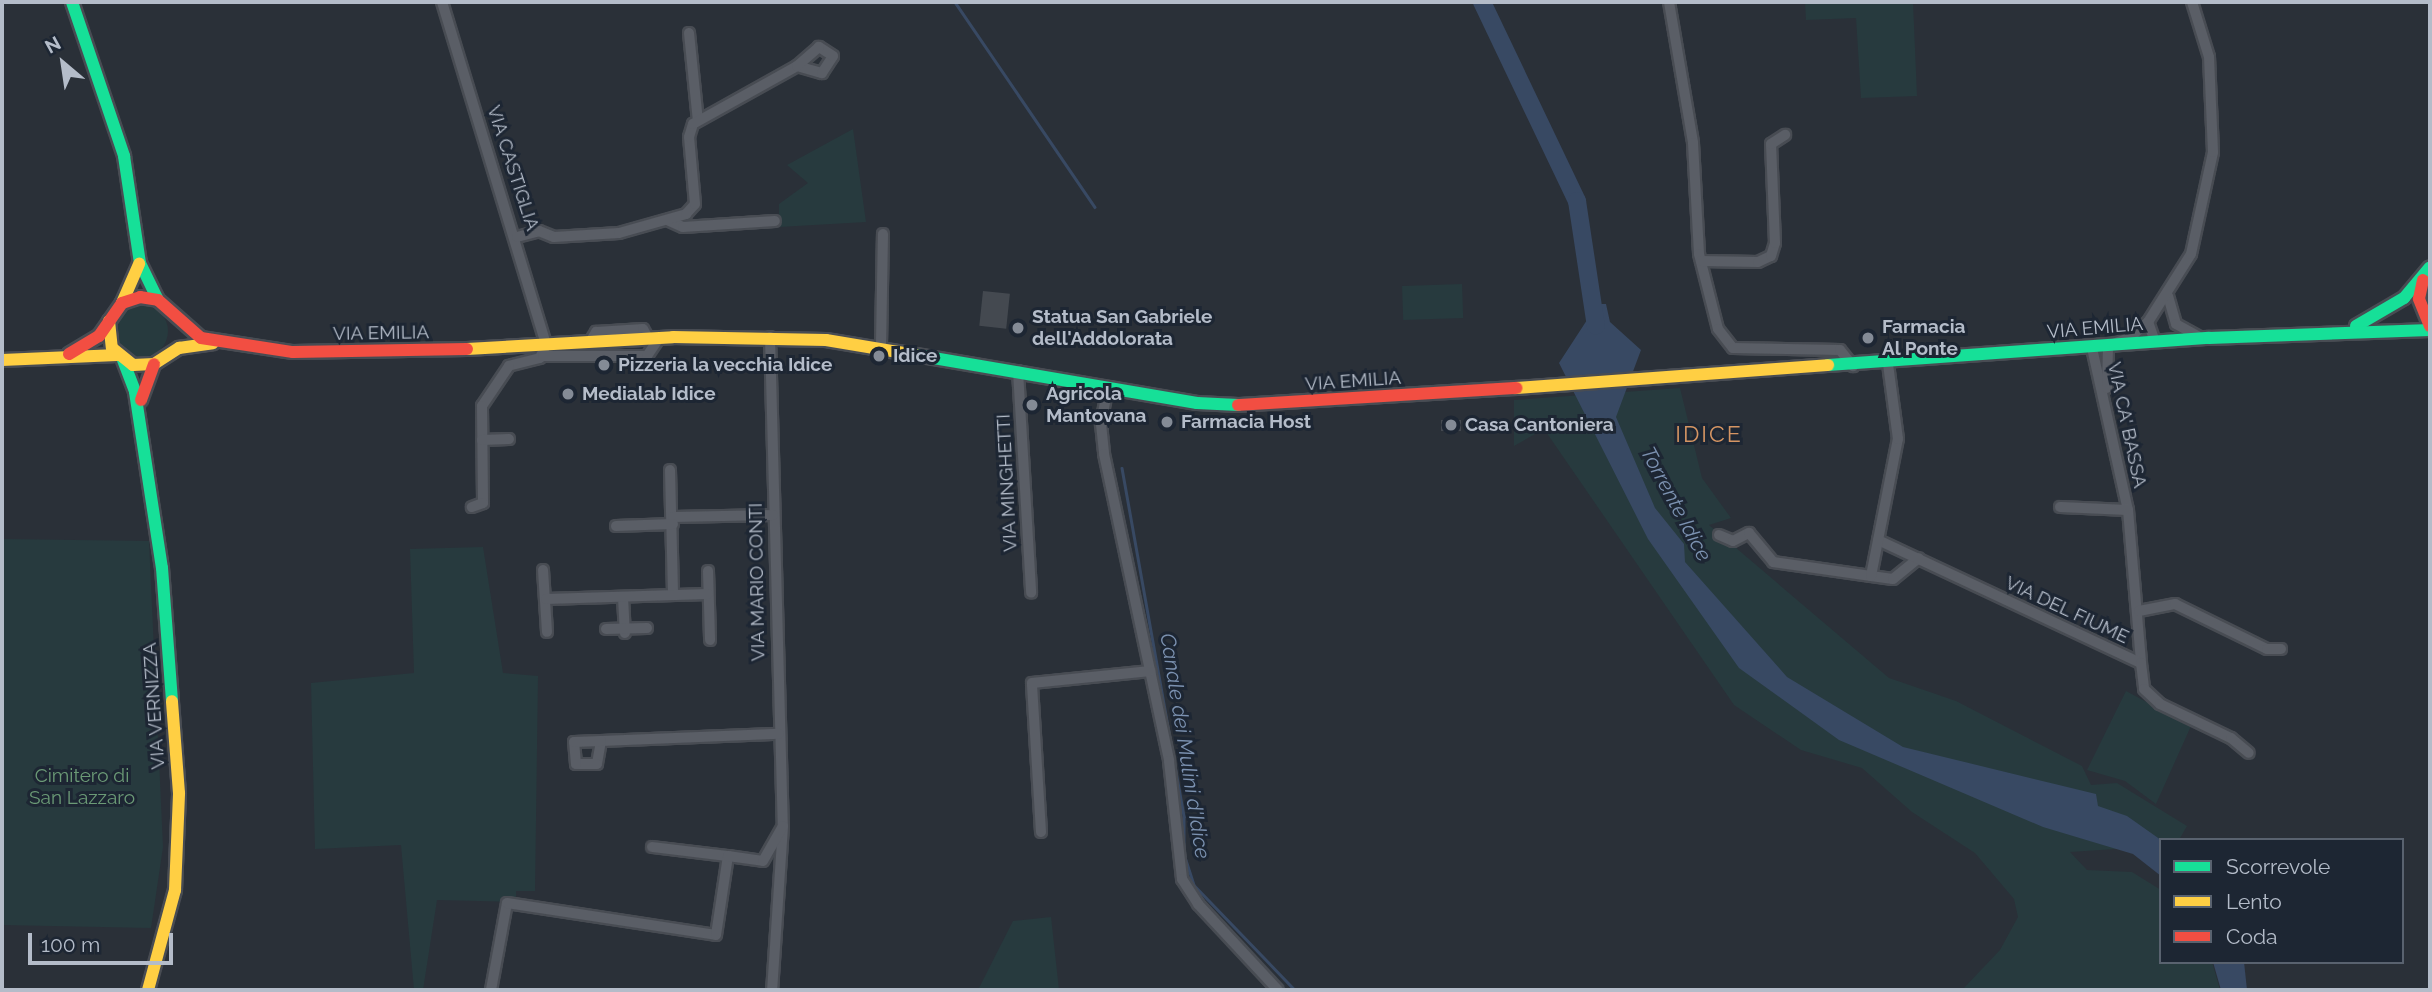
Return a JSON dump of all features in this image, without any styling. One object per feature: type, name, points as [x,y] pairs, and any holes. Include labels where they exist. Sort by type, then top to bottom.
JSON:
[{"type":"main road","points":[[69,354],[91,342],[122,303],[139,263],[124,156],[72,2]]},
{"type":"main road","name":"VIA EMILIA","points":[[139,263],[158,300],[174,317],[216,343]]},
{"type":"main road","name":"VIA EMILIA","points":[[154,364],[170,352],[216,343],[293,352],[488,349],[544,351],[590,342],[654,338],[770,337],[881,346],[1197,403],[1258,406],[1512,391],[2209,338],[2430,328],[2419,299],[2427,271]]},
{"type":"main road","name":"VIA EMILIA","points":[[2342,331],[2387,312],[2427,271]]},
{"type":"main road","points":[[122,303],[140,297],[158,300]]},
{"type":"main road","points":[[111,316],[109,341],[120,358]]},
{"type":"main road","points":[[170,352],[177,335],[174,317]]},
{"type":"main road","points":[[2,360],[69,354],[154,364]]},
{"type":"main road","name":"VIA VERNIZZA","points":[[120,358],[139,418],[163,581],[179,793],[175,890],[148,990]]},
{"type":"main road","name":"VIA VERNIZZA","points":[[139,418],[143,386],[154,364]]},
{"type":"street","name":"VIA CASTIGLIA","points":[[442,2],[517,237],[544,351]]},
{"type":"street","points":[[1669,2],[1693,143],[1701,261],[1718,329],[1730,346],[1840,350],[1853,366]]},
{"type":"street","points":[[2108,346],[2148,322],[2168,296],[2197,236],[2213,152],[2209,57],[2192,2]]},
{"type":"street","points":[[689,33],[698,121]]},
{"type":"street","points":[[517,237],[539,231],[554,237],[619,233],[667,220],[695,204],[689,137],[698,121],[797,66]]},
{"type":"street","points":[[1701,261],[1758,262],[1771,256],[1775,243],[1771,144],[1785,135]]},
{"type":"street","points":[[667,220],[683,227],[775,221]]},
{"type":"street","points":[[881,346],[883,234]]},
{"type":"street","points":[[2168,296],[2180,328],[2209,338]]},
{"type":"street","points":[[2148,322],[2155,342]]},
{"type":"street","name":"VIA MARIO CONTI","points":[[770,337],[783,826],[772,990]]},
{"type":"street","name":"VIA EMILIA","points":[[504,370],[513,362],[544,351],[647,356],[654,338]]},
{"type":"street","name":"VIA CA' BASSA","points":[[2106,398],[2108,346]]},
{"type":"street","name":"VIA CA' BASSA","points":[[2092,348],[2106,398],[2128,510],[2139,611],[2141,663]]},
{"type":"street","points":[[472,507],[483,503],[482,406],[504,370],[498,356],[488,349]]},
{"type":"street","points":[[1818,349],[1829,355],[1832,368]]},
{"type":"street","points":[[1871,576],[1898,439],[1888,364]]},
{"type":"street","name":"VIA MINGHETTI","points":[[1018,371],[1031,593]]},
{"type":"street","points":[[1108,387],[1101,424],[1104,454],[1173,788],[1182,879],[1198,904],[1278,990]]},
{"type":"street","points":[[482,440],[509,439]]},
{"type":"street","points":[[670,470],[673,594]]},
{"type":"street","name":"VIA CA' BASSA","points":[[2060,507],[2128,510]]},
{"type":"street","points":[[616,526],[773,515]]},
{"type":"street","points":[[1719,535],[1732,541],[1749,533],[1773,562],[1894,579],[1919,558]]},
{"type":"street","name":"VIA DEL FIUME","points":[[1878,540],[2141,663],[2144,689],[2160,704],[2231,738],[2249,753]]},
{"type":"street","points":[[543,570],[547,632]]},
{"type":"street","points":[[708,571],[710,640]]},
{"type":"street","points":[[546,600],[708,594]]},
{"type":"street","points":[[623,597],[625,631]]},
{"type":"street","points":[[2139,611],[2175,604],[2267,649],[2281,649]]},
{"type":"street","points":[[606,629],[625,631],[647,628]]},
{"type":"street","points":[[1041,832],[1032,683],[1150,671]]},
{"type":"street","points":[[601,741],[779,734]]},
{"type":"street","points":[[652,847],[764,861],[783,826]]},
{"type":"street","points":[[491,990],[507,903],[716,936],[728,856]]},
{"type":"green space","points":[[1805,2],[1913,2],[1917,96],[1861,98],[1856,18],[1806,20]]},
{"type":"green space","points":[[853,129],[866,222],[779,227],[779,204],[808,183],[787,165]]},
{"type":"green space","points":[[1462,284],[1463,318],[1403,320],[1402,286]]},
{"type":"green space","points":[[142,305],[152,307],[160,313],[166,321],[166,341],[160,349],[152,355],[142,357],[132,355],[124,349],[118,341],[116,331],[118,321],[124,313],[132,307]]},
{"type":"green space","points":[[1680,388],[1702,478],[1731,518],[1709,525],[1889,678],[1956,701],[2082,766],[2091,785],[2117,783],[2187,826],[2180,838],[2159,838],[2159,846],[2070,852],[2087,870],[2132,872],[2159,889],[2159,964],[2213,964],[2220,990],[1962,990],[2000,950],[2018,917],[2014,899],[1975,853],[1912,812],[1862,768],[1801,750],[1734,705],[1544,429],[1514,446],[1514,400]]},
{"type":"green space","name":"Cimitero di San Lazzaro","points":[[2,539],[149,541],[163,847],[151,928],[2,925]]},
{"type":"green space","points":[[483,547],[503,673],[538,676],[535,891],[516,891],[516,902],[437,900],[423,990],[414,990],[401,845],[315,849],[311,683],[414,673],[410,549]]},
{"type":"green space","points":[[2126,691],[2191,726],[2156,804],[2125,781],[2087,770]]},
{"type":"green space","points":[[1051,917],[1059,990],[978,990],[1013,921]]},
{"type":"water","points":[[1586,304],[1606,304],[1610,322],[1641,350],[1616,417],[1655,508],[1684,544],[1685,562],[1787,677],[1903,747],[2096,794],[2098,806],[2127,816],[2159,839],[2159,874],[2133,854],[2043,827],[1839,740],[1739,668],[1648,539],[1559,363],[1587,320]]},
{"type":"water","points":[[2214,964],[2244,964],[2247,990],[2221,990]]},
{"type":"building","points":[[983,291],[1010,294],[1006,329],[979,326]]},
{"type":"building","name":"Casa Cantoniera","points":[[1441,420],[1461,420],[1461,431],[1441,431]]},
{"type":"waterway","name":"Canale dei Mulini d'Idice","points":[[955,2],[1095,207]]},
{"type":"waterway","name":"Torrente Idice","points":[[1482,2],[1577,201],[1596,326]]},
{"type":"waterway","name":"Canale dei Mulini d'Idice","points":[[1122,468],[1184,817],[1184,854],[1194,885],[1295,990]]},
{"type":"traffic: fast","points":[[72,2],[124,156],[140,263],[158,300]]},
{"type":"traffic: fast","points":[[2356,326],[2404,298],[2430,267]]},
{"type":"traffic: fast","points":[[1828,365],[2209,338],[2430,330]]},
{"type":"traffic: fast","points":[[916,355],[1197,403],[1238,405]]},
{"type":"traffic: fast","points":[[123,360],[135,392],[162,568],[172,701]]},
{"type":"traffic: slow","points":[[122,303],[139,264]]},
{"type":"traffic: slow","points":[[109,321],[112,348],[133,365],[154,364],[179,348],[213,343]]},
{"type":"traffic: slow","points":[[467,349],[673,337],[826,340],[916,355]]},
{"type":"traffic: slow","points":[[2,360],[117,355]]},
{"type":"traffic: slow","points":[[1516,388],[1828,365]]},
{"type":"traffic: slow","points":[[148,990],[175,890],[179,793],[172,701]]},
{"type":"traffic: jam","points":[[2423,280],[2419,299],[2430,326]]},
{"type":"traffic: jam","points":[[69,354],[99,336],[122,303],[140,297],[158,300],[201,338],[293,352],[467,349]]},
{"type":"traffic: jam","points":[[141,400],[154,364]]},
{"type":"traffic: jam","points":[[1238,405],[1516,388]]},
{"type":"place","name":"Statua San Gabriele dell'Addolorata","points":[[1018,328]]},
{"type":"place","name":"Farmacia Al Ponte","points":[[1868,338]]},
{"type":"place","name":"Idice","points":[[879,356]]},
{"type":"place","name":"Pizzeria la vecchia Idice","points":[[604,365]]},
{"type":"place","name":"Medialab Idice","points":[[568,394]]},
{"type":"place","name":"Agricola Mantovana","points":[[1032,405]]},
{"type":"place","name":"Farmacia Host","points":[[1167,422]]},
{"type":"place","name":"Casa Cantoniera","points":[[1451,425]]},
{"type":"district","name":"IDICE","points":[[1709,434]]}]
